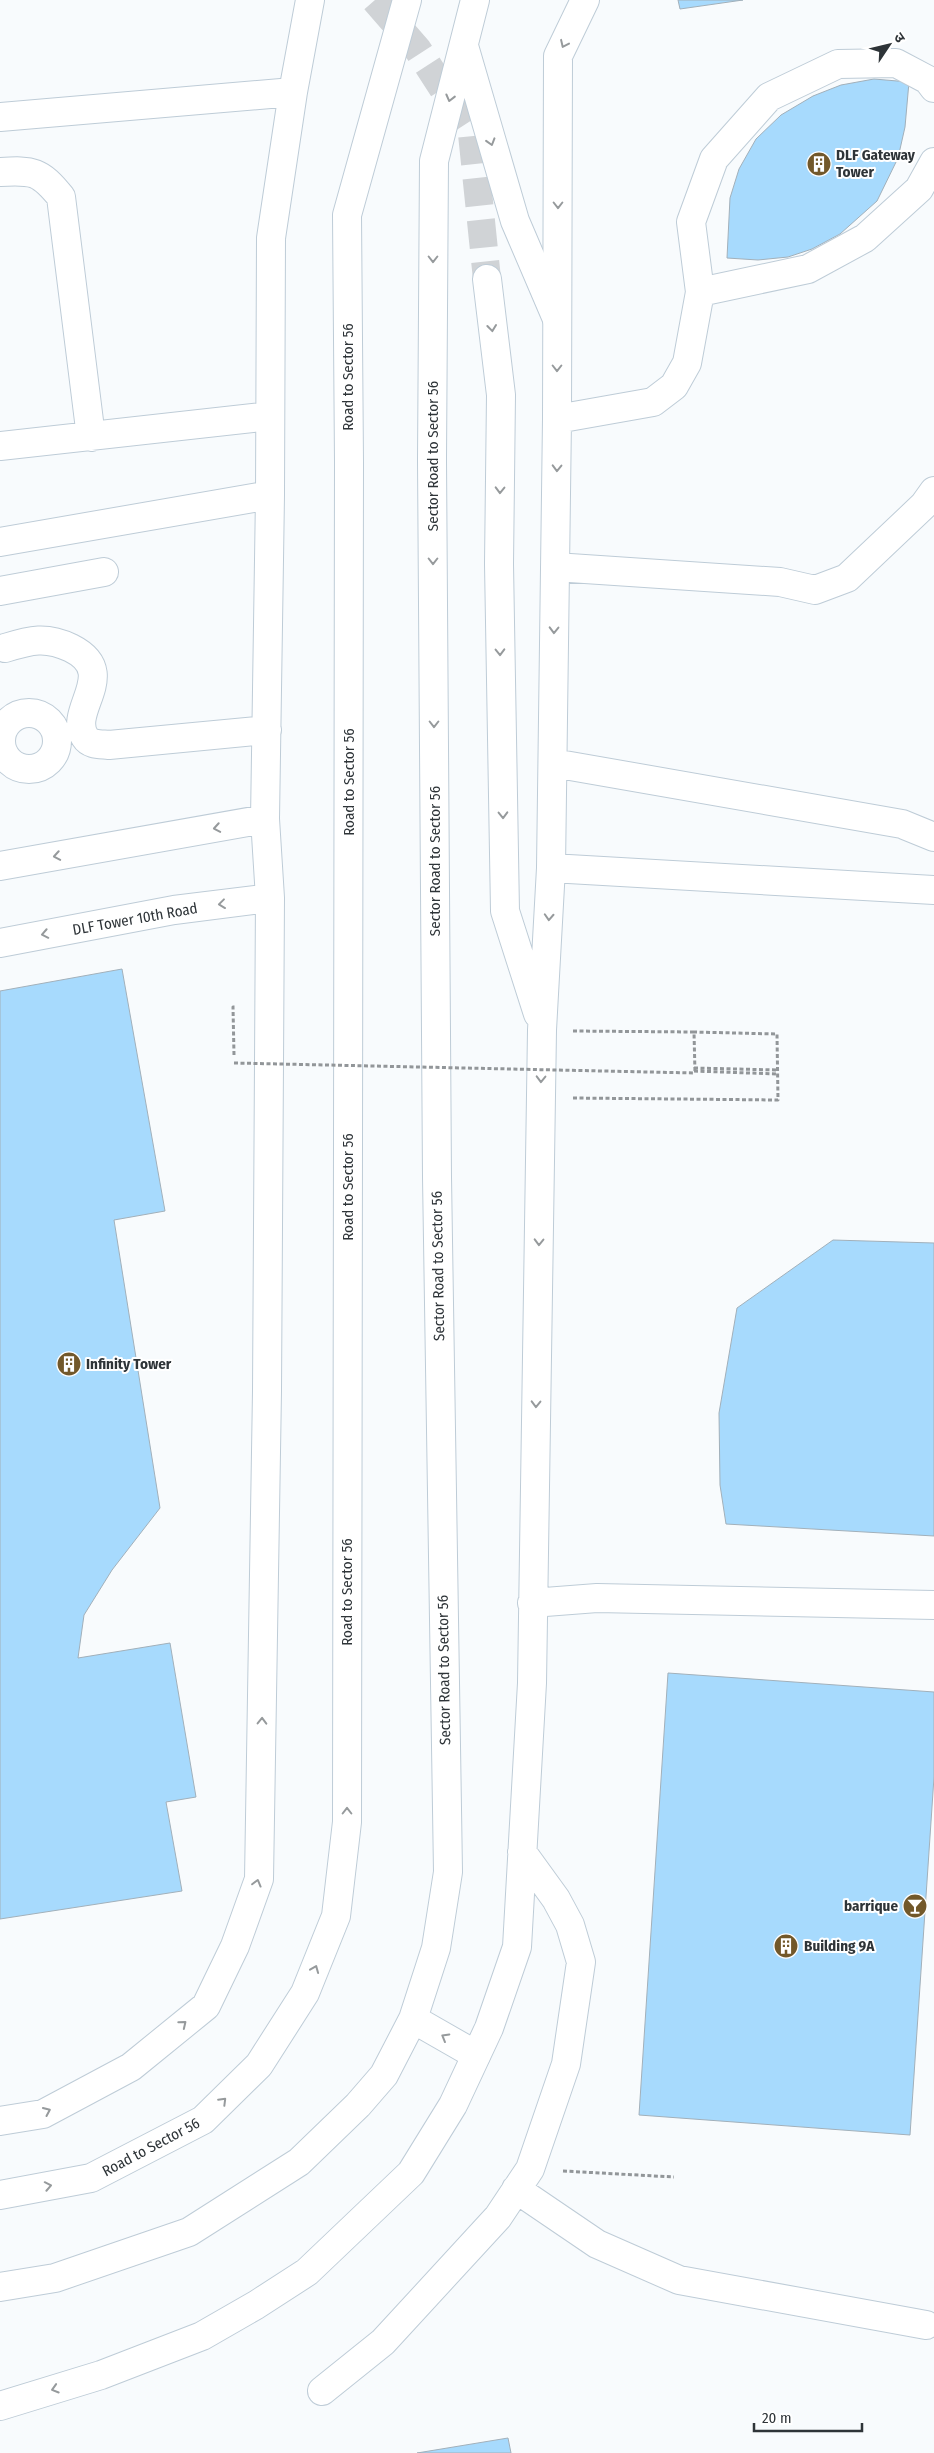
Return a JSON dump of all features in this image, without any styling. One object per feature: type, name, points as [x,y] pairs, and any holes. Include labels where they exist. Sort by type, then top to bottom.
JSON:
[{"type":"street","points":[[0,2121],[43,2114],[131,2067],[206,2006],[236,1946],[260,1879],[267,1391],[270,898],[265,819],[270,495],[271,238],[293,92],[310,0]]},
{"type":"street","name":"Road to Sector 56","points":[[0,2195],[92,2178],[203,2120],[259,2065],[305,1993],[336,1916],[347,1812],[349,542],[347,215],[407,0]]},
{"type":"street","name":"Sector Road to Sector 56","points":[[0,2287],[55,2278],[189,2232],[299,2162],[358,2105],[384,2075],[413,2019],[436,1948],[448,1872],[437,1157],[432,470],[434,161],[475,0]]},
{"type":"street","points":[[0,2406],[101,2375],[202,2336],[256,2305],[307,2272],[411,2173],[453,2105],[489,2028],[517,1947],[532,1683],[542,1030],[551,868],[557,419],[558,56],[585,0]]},
{"type":"street","points":[[464,45],[515,221],[557,319]]},
{"type":"street","points":[[557,419],[653,402],[674,386],[688,363],[700,292],[691,222],[714,159],[769,97],[838,64],[896,63],[928,80],[934,88]]},
{"type":"street","points":[[0,117],[293,92]]},
{"type":"street","points":[[700,292],[808,269],[865,238],[919,189],[934,162]]},
{"type":"street","points":[[0,172],[23,171],[44,177],[61,197],[91,437]]},
{"type":"street","points":[[486,279],[500,395],[499,564],[505,911],[542,1030]]},
{"type":"street","points":[[0,446],[270,416]]},
{"type":"street","points":[[555,567],[780,582],[816,590],[847,578],[924,505],[934,491]]},
{"type":"street","points":[[0,542],[270,495]]},
{"type":"street","points":[[0,592],[104,572]]},
{"type":"street","points":[[5,648],[29,640],[55,640],[76,651],[86,659],[93,672],[92,687],[81,724],[70,737],[47,763],[29,769],[20,768],[6,756],[2,748],[5,721],[25,713],[42,716],[70,737],[109,745],[266,730]]},
{"type":"street","points":[[553,763],[902,824],[934,837]]},
{"type":"street","points":[[0,866],[265,819]]},
{"type":"street","points":[[551,868],[934,890]]},
{"type":"street","name":"DLF Tower 10th Road","points":[[0,943],[174,910],[270,898]]},
{"type":"street","points":[[532,1603],[597,1598],[934,1605]]},
{"type":"street","points":[[322,2391],[383,2342],[498,2217],[523,2179],[566,2064],[581,1962],[570,1925],[556,1899],[522,1852]]},
{"type":"street","points":[[413,2019],[476,2055]]},
{"type":"street","points":[[523,2179],[597,2244],[679,2280],[926,2325]]},
{"type":"path","points":[[234,1011],[234,1051]]},
{"type":"path","points":[[541,1098],[778,1100],[777,1034],[542,1030]]},
{"type":"path","points":[[234,1064],[695,1073],[694,1034]]},
{"type":"path","points":[[694,1070],[778,1072]]},
{"type":"path","points":[[523,2179],[674,2178]]},
{"type":"building","points":[[678,0],[743,0],[680,9]]},
{"type":"building","name":"DLF Gateway Tower","points":[[874,79],[909,82],[905,127],[898,158],[877,201],[840,234],[812,249],[788,257],[758,260],[727,258],[730,198],[739,169],[756,139],[781,115],[813,96],[841,85]]},
{"type":"building","name":"Infinity Tower","points":[[122,969],[165,1211],[114,1220],[160,1508],[112,1570],[84,1615],[78,1658],[170,1643],[196,1797],[166,1802],[182,1891],[0,1919],[0,991]]},
{"type":"building","points":[[833,1240],[934,1243],[934,1536],[726,1524],[720,1485],[719,1413],[737,1308]]},
{"type":"building","name":"Building 9A","points":[[668,1673],[934,1692],[934,1777],[910,2135],[639,2115]]},
{"type":"building","points":[[508,2438],[511,2453],[417,2453]]},
{"type":"tunnel","points":[[375,0],[418,50],[472,134],[487,279]]},
{"type":"place","name":"DLF Gateway Tower","points":[[819,164]]},
{"type":"place","name":"Infinity Tower","points":[[69,1364]]},
{"type":"place","name":"barrique","points":[[915,1906]]},
{"type":"place","name":"Building 9A","points":[[786,1946]]}]
